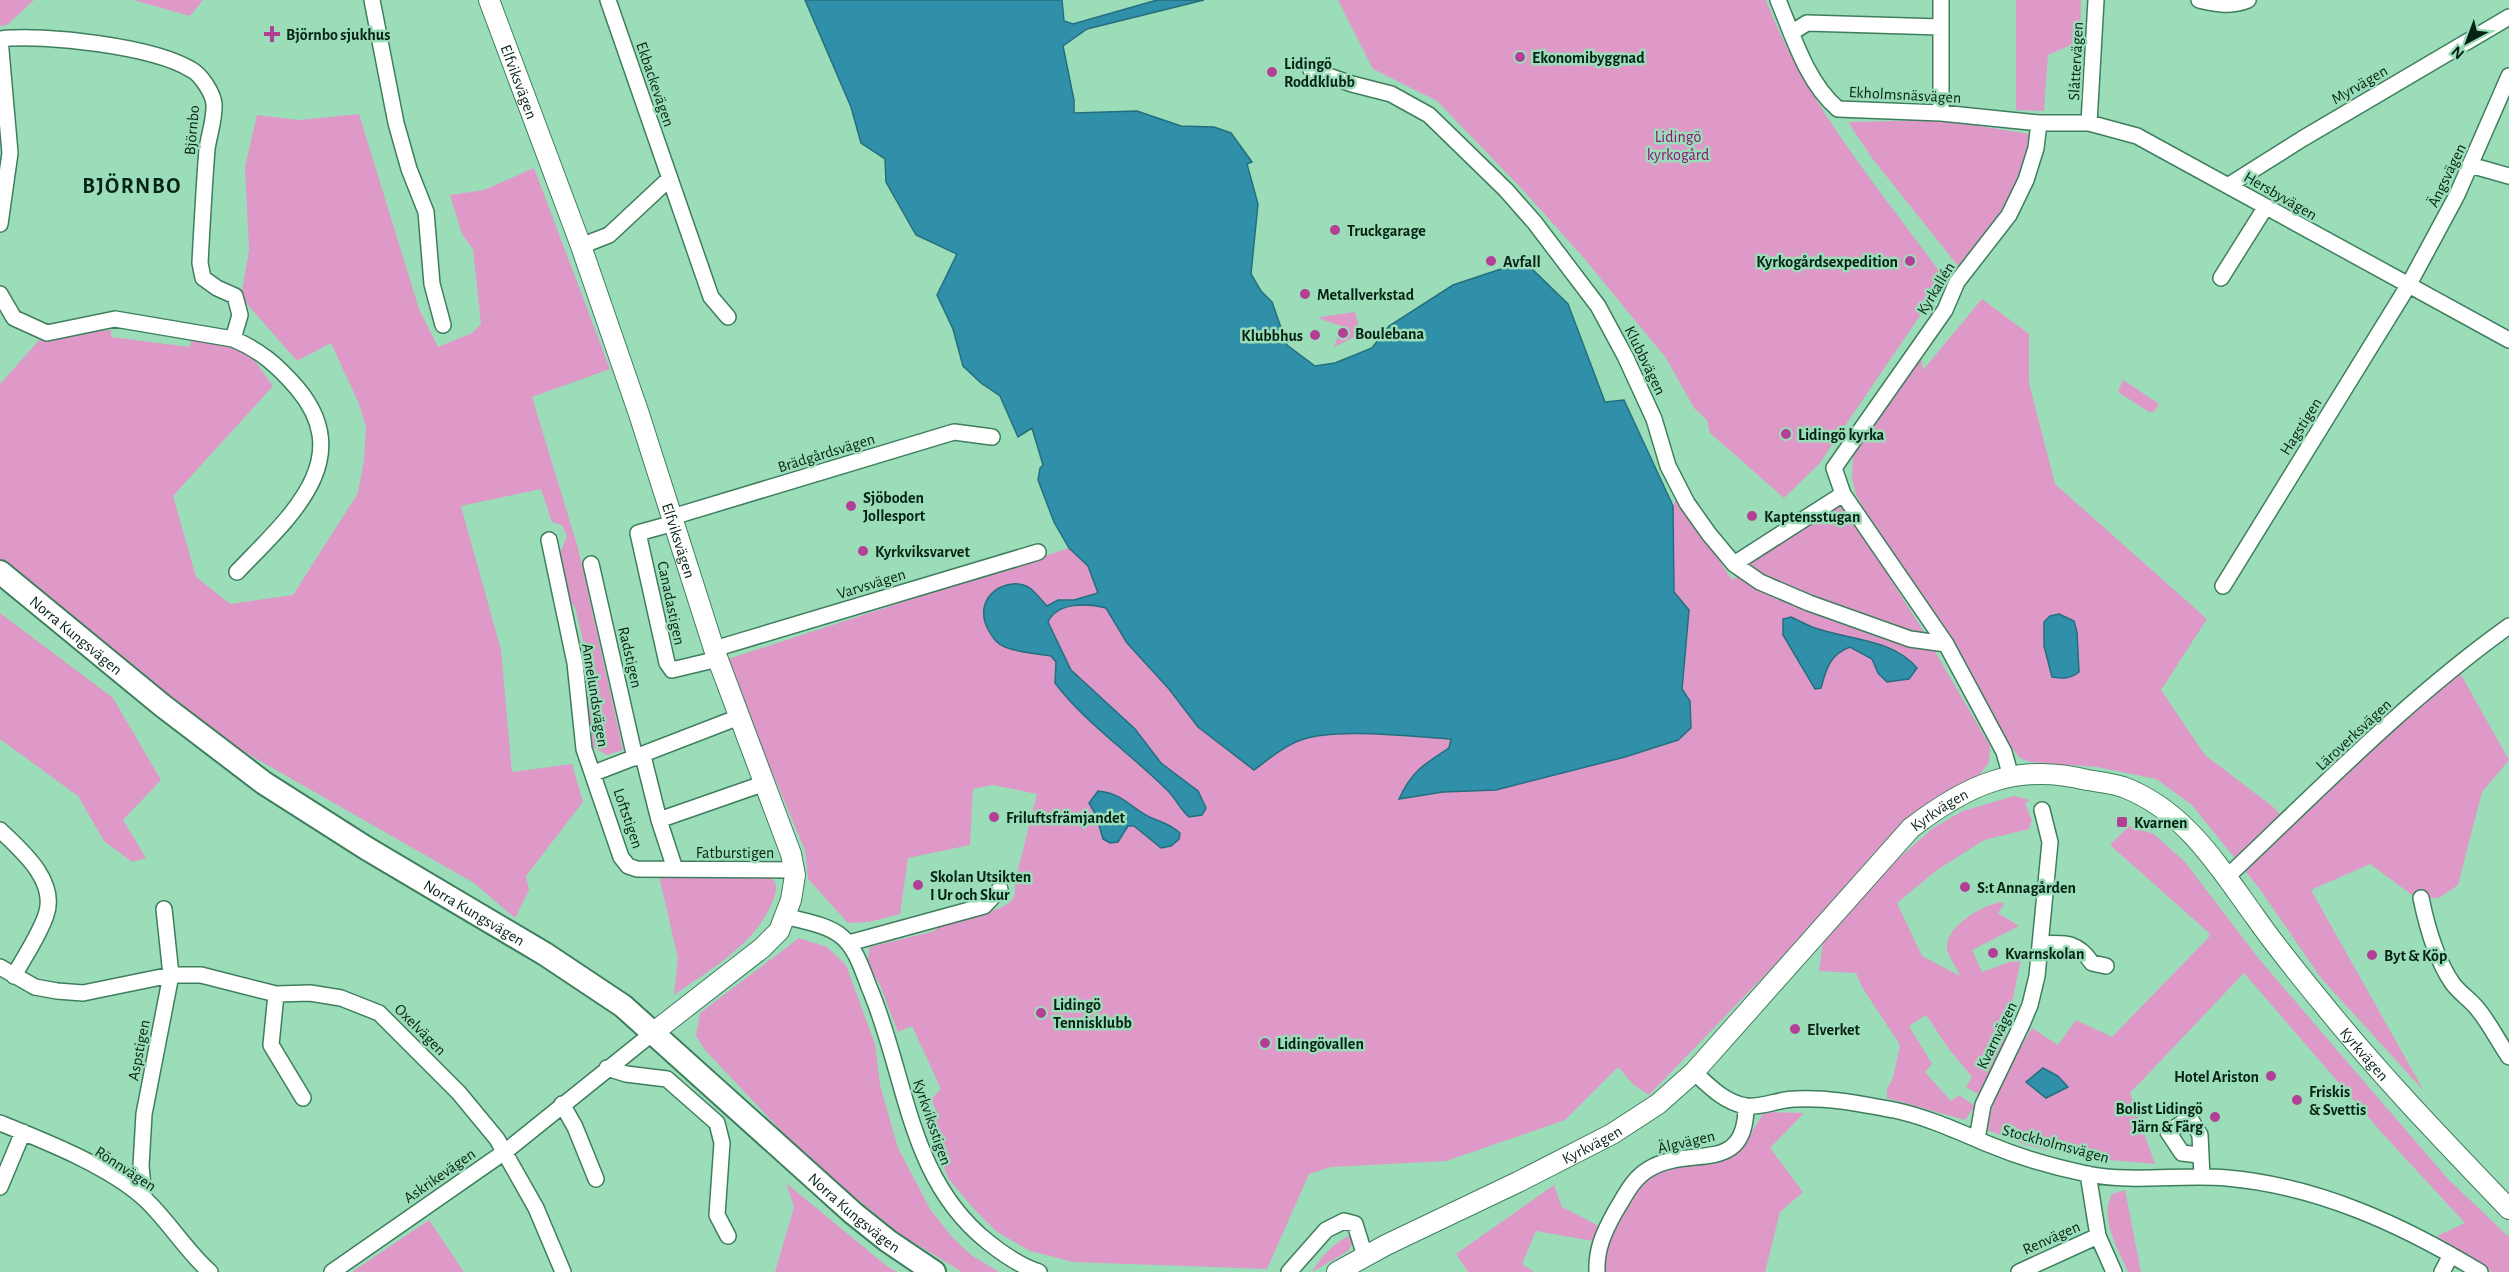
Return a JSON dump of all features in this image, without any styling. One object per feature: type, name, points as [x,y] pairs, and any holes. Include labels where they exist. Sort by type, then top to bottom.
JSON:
[{"type":"main road","name":"Norra Kungsvägen","points":[[0,572],[163,706],[264,783],[356,842],[545,954],[623,1006],[853,1214],[934,1272]]},
{"type":"street","points":[[372,0],[396,123],[409,169],[426,212],[432,284],[443,325]]},
{"type":"street","name":"Elfviksvägen","points":[[489,0],[581,246],[716,654],[791,854],[794,870],[791,900],[778,931],[762,948],[654,1032]]},
{"type":"street","name":"Ekbackevägen","points":[[608,0],[711,297],[728,316]]},
{"type":"street","name":"Ekholmsnäsvägen","points":[[1778,0],[1791,33],[1826,99],[1838,108],[1941,113],[2024,122]]},
{"type":"street","points":[[1941,0],[1941,113]]},
{"type":"street","name":"Slåttervägen","points":[[2089,123],[2096,0]]},
{"type":"street","points":[[2201,0],[2228,5],[2248,0]]},
{"type":"street","name":"Myrvägen","points":[[2229,185],[2302,139],[2509,17]]},
{"type":"street","points":[[1791,33],[1807,23],[1941,27]]},
{"type":"street","name":"Björnbo","points":[[0,224],[10,153],[0,39],[23,37],[109,45],[162,58],[193,70],[206,85],[214,103],[208,146],[200,263],[203,278],[217,288],[235,296],[240,315],[232,339]]},
{"type":"street","name":"Klubbvägen","points":[[1311,70],[1391,94],[1429,115],[1506,190],[1535,223],[1598,306],[1625,356],[1654,419],[1668,466],[1687,503],[1734,564],[1760,582],[1809,603],[1910,639],[1946,644]]},
{"type":"street","name":"Ängsvägen","points":[[2408,286],[2470,165],[2509,76]]},
{"type":"street","name":"Hersbyvägen","points":[[2024,122],[2089,123],[2137,136],[2509,340]]},
{"type":"street","name":"Kyrkallén","points":[[2011,777],[2004,752],[1946,644],[1843,494],[1834,468],[1945,310],[1957,282],[2009,215],[2026,180],[2036,148],[2039,123]]},
{"type":"street","points":[[2470,165],[2509,176]]},
{"type":"street","points":[[581,246],[609,235],[669,179]]},
{"type":"street","points":[[2221,278],[2265,208]]},
{"type":"street","name":"Hagstigen","points":[[2223,586],[2408,286]]},
{"type":"street","points":[[0,294],[14,318],[47,333],[115,319],[232,339],[267,357],[289,378],[319,424],[321,456],[315,477],[303,499],[237,572]]},
{"type":"street","name":"Brädgårdsvägen","points":[[673,520],[954,432],[992,437]]},
{"type":"street","points":[[1734,564],[1843,494]]},
{"type":"street","name":"Canadastigen","points":[[673,520],[638,533],[667,663],[672,670],[716,654]]},
{"type":"street","name":"Annelundsvägen","points":[[549,540],[575,663],[584,749],[594,773],[739,717]]},
{"type":"street","name":"Varvsvägen","points":[[716,654],[1038,552]]},
{"type":"street","name":"Radstigen","points":[[591,564],[639,757]]},
{"type":"street","name":"Läroverksvägen","points":[[2228,876],[2408,707],[2464,659],[2509,626]]},
{"type":"street","name":"Fatburstigen","points":[[639,757],[675,869]]},
{"type":"street","name":"Kyrkvägen","points":[[1338,1272],[1365,1256],[1612,1134],[1658,1104],[1694,1072],[1911,828],[1935,810],[1979,786],[2039,772],[2121,786],[2142,796],[2174,817],[2209,851],[2267,933],[2345,1031],[2509,1209]]},
{"type":"street","name":"Loftstigen","points":[[594,773],[621,857],[628,866],[637,869]]},
{"type":"street","points":[[659,820],[765,783]]},
{"type":"street","name":"Kvarnvägen","points":[[1977,1139],[1983,1105],[2030,1005],[2037,976],[2042,944],[2050,842],[2042,810]]},
{"type":"street","points":[[0,830],[27,855],[39,873],[46,898],[47,913],[14,976]]},
{"type":"street","name":"Fatburstigen","points":[[637,869],[794,870]]},
{"type":"street","points":[[785,916],[836,932],[849,943],[984,906],[1000,890]]},
{"type":"street","points":[[2421,898],[2430,933],[2443,967],[2454,985],[2491,1026],[2509,1058]]},
{"type":"street","name":"Aspstigen","points":[[144,1198],[141,1166],[144,1114],[171,975],[164,909]]},
{"type":"street","name":"Kyrkviksstigen","points":[[849,943],[880,1013],[905,1105],[935,1181],[953,1210],[976,1233],[1003,1254],[1039,1272]]},
{"type":"street","points":[[2042,944],[2067,943],[2087,956],[2092,963],[2106,966]]},
{"type":"street","name":"Oxelvägen","points":[[0,967],[35,987],[83,993],[171,975],[201,975],[276,994],[310,993],[341,998],[379,1013],[459,1093],[506,1151],[536,1208],[563,1272]]},
{"type":"street","points":[[276,994],[271,1046],[303,1098]]},
{"type":"street","name":"Askrikevägen","points":[[332,1272],[506,1151],[654,1032]]},
{"type":"street","points":[[607,1068],[626,1074],[667,1079],[717,1123],[722,1143],[717,1215],[728,1236]]},
{"type":"street","points":[[1694,1072],[1717,1093],[1746,1106]]},
{"type":"street","name":"Stockholmsvägen","points":[[1746,1106],[1794,1098],[1850,1103],[1897,1111],[1957,1129],[2021,1156],[2088,1174],[2122,1177],[2202,1177],[2277,1184],[2315,1195],[2404,1230],[2480,1272]]},
{"type":"street","points":[[562,1104],[575,1127],[596,1179]]},
{"type":"street","name":"Älgvägen","points":[[1597,1272],[1598,1247],[1633,1182],[1653,1167],[1681,1159],[1714,1155],[1735,1145],[1742,1137],[1746,1122],[1746,1106]]},
{"type":"street","name":"Rönnvägen","points":[[0,1124],[23,1132],[103,1170],[144,1198],[172,1226],[210,1272]]},
{"type":"street","points":[[0,1187],[23,1132]]},
{"type":"street","points":[[2199,1155],[2202,1177]]},
{"type":"street","points":[[2088,1174],[2098,1236],[2114,1272]]},
{"type":"street","points":[[1290,1272],[1326,1230],[1344,1221],[1355,1224],[1365,1256]]},
{"type":"street","name":"Renvägen","points":[[2019,1272],[2098,1236]]},
{"type":"street","points":[[2442,1272],[2451,1255]]},
{"type":"green space","points":[[0,0],[34,0],[7,25],[0,26]]},
{"type":"green space","points":[[133,0],[203,0],[190,16]]},
{"type":"green space","name":"Lidingö kyrkogård","points":[[1338,0],[1766,0],[1801,75],[1823,110],[1846,145],[1945,279],[1819,464],[1784,498],[1710,433],[1707,420],[1694,408],[1666,358],[1583,257],[1522,189],[1437,101],[1373,69]]},
{"type":"green space","points":[[2016,0],[2081,0],[2080,41],[2048,55],[2044,111],[2016,110]]},
{"type":"green space","points":[[359,114],[419,309],[438,347],[472,333],[481,324],[473,249],[462,234],[450,195],[484,190],[534,168],[610,369],[532,397],[578,548],[623,750],[607,755],[593,747],[583,667],[586,653],[575,607],[565,594],[558,558],[567,536],[562,525],[552,522],[541,489],[461,506],[501,650],[512,772],[572,764],[583,802],[526,876],[529,890],[515,918],[474,883],[199,726],[0,561],[0,384],[42,337],[111,330],[111,337],[190,347],[192,335],[249,353],[273,386],[173,496],[196,577],[230,604],[293,595],[358,493],[364,460],[366,427],[359,404],[331,343],[297,361],[241,297],[249,250],[245,167],[257,115],[299,120]]},
{"type":"green space","points":[[1941,120],[2030,134],[2026,155],[2013,190],[1995,221],[1958,266],[1872,158],[1848,122]]},
{"type":"green space","points":[[1982,299],[2029,334],[2029,383],[2055,484],[2207,619],[2161,690],[2205,755],[2272,806],[2286,821],[2460,673],[2509,760],[2482,792],[2458,885],[2439,898],[2416,898],[2370,864],[2311,890],[2424,1091],[2321,978],[2259,888],[2192,805],[2156,779],[2097,767],[2029,762],[2019,757],[1999,729],[1856,495],[1852,478],[1853,454],[1920,352],[1923,370]]},
{"type":"green space","points":[[1355,312],[1361,334],[1334,347],[1341,326],[1320,319],[1320,317]]},
{"type":"green space","points":[[2123,380],[2159,404],[2154,412],[2149,412],[2118,392]]},
{"type":"green space","points":[[1678,495],[1732,580],[1767,550],[1842,503],[1919,624],[1990,746],[1989,763],[1979,775],[1936,797],[1897,833],[1827,911],[1649,1095],[1634,1085],[1618,1067],[1565,1120],[1446,1161],[1331,1167],[1309,1174],[1267,1269],[1073,1262],[1030,1251],[997,1232],[948,1178],[926,1119],[937,1112],[931,1099],[941,1089],[912,1026],[898,1032],[880,985],[867,963],[870,947],[935,931],[941,922],[998,909],[1011,901],[1037,794],[993,785],[973,789],[970,845],[908,858],[900,914],[869,922],[848,923],[808,879],[805,850],[725,660],[1069,548],[1088,566],[1101,600],[1127,643],[1169,689],[1198,727],[1254,770],[1289,746],[1316,736],[1354,733],[1451,739],[1449,748],[1427,762],[1399,799],[1443,792],[1496,790],[1625,757],[1678,740],[1690,701],[1682,689],[1689,610],[1674,592],[1673,506]]},
{"type":"green space","points":[[0,613],[113,698],[161,780],[123,820],[146,858],[132,862],[104,841],[78,796],[0,739]]},
{"type":"green space","points":[[2014,796],[2030,800],[2025,804],[2032,820],[2029,829],[1984,840],[1937,870],[1897,903],[1922,956],[1960,976],[1948,953],[1947,945],[1953,930],[1960,923],[1985,907],[2001,902],[2004,904],[1998,913],[2019,926],[1972,950],[1982,972],[2021,958],[2002,1054],[1980,1095],[1966,1087],[1972,1077],[1926,1015],[1909,1026],[1932,1064],[1925,1072],[1951,1101],[1959,1095],[1975,1106],[1965,1120],[1887,1098],[1887,1089],[1893,1078],[1900,1045],[1862,987],[1856,973],[1819,971],[1824,936],[1882,873],[1933,828],[1963,811]]},
{"type":"green space","points":[[2129,826],[2154,834],[2185,862],[2259,959],[2372,1091],[2449,1180],[2509,1237],[2509,1272],[2492,1272],[2437,1236],[2465,1223],[2382,1133],[2244,973],[2130,1093],[2155,1164],[2088,1158],[2029,1146],[1987,1130],[1997,1087],[2032,1028],[2058,1045],[2076,1020],[2112,1037],[2210,936],[2110,845]]},
{"type":"green space","points":[[659,876],[770,877],[776,886],[774,898],[766,914],[757,929],[745,942],[718,965],[674,995],[678,958]]},
{"type":"green space","points":[[799,938],[827,947],[846,965],[875,1044],[880,1085],[898,1148],[930,1209],[951,1236],[971,1255],[999,1272],[962,1272],[900,1234],[806,1157],[705,1050],[696,1036],[700,1013]]},
{"type":"green space","points":[[1764,1112],[1804,1113],[1770,1148],[1803,1192],[1780,1212],[1765,1272],[1606,1272],[1603,1267],[1608,1240],[1630,1199],[1648,1178],[1660,1170],[1737,1149],[1748,1139]]},
{"type":"green space","points":[[786,1183],[897,1272],[775,1272],[794,1207]]},
{"type":"green space","points":[[1554,1185],[1562,1207],[1599,1226],[1593,1241],[1536,1231],[1522,1264],[1534,1272],[1468,1272],[1456,1254]]},
{"type":"green space","points":[[2125,1190],[2141,1272],[2128,1272],[2109,1223],[2109,1203],[2112,1194]]},
{"type":"green space","points":[[429,1220],[464,1272],[352,1272]]},
{"type":"green space","points":[[1352,1234],[1354,1241],[1348,1251],[1312,1272],[1329,1250]]},
{"type":"water","points":[[805,0],[1062,0],[1064,21],[1073,24],[1157,0],[1204,0],[1087,29],[1063,46],[1074,100],[1074,113],[1137,111],[1181,126],[1214,127],[1231,133],[1252,162],[1247,164],[1258,204],[1251,274],[1261,291],[1272,302],[1287,345],[1315,366],[1335,363],[1372,348],[1389,326],[1453,285],[1510,266],[1530,267],[1568,304],[1605,402],[1624,400],[1673,506],[1674,592],[1689,610],[1682,689],[1690,701],[1691,728],[1678,740],[1625,757],[1496,790],[1443,792],[1399,799],[1414,775],[1425,764],[1449,748],[1451,739],[1353,733],[1316,736],[1289,746],[1254,770],[1198,727],[1169,689],[1127,643],[1106,608],[1082,605],[1066,607],[1058,611],[1048,622],[1071,670],[1135,729],[1161,763],[1198,791],[1206,808],[1202,815],[1189,817],[1166,789],[1067,698],[1055,683],[1056,662],[1051,656],[1005,647],[989,631],[984,618],[984,607],[988,598],[1003,586],[1013,584],[1031,589],[1047,606],[1058,600],[1074,600],[1098,593],[1088,566],[1069,548],[1054,522],[1038,480],[1040,468],[1043,465],[1032,428],[1018,437],[1000,396],[981,383],[963,366],[953,329],[937,295],[957,254],[916,235],[886,182],[885,159],[861,143],[851,107]]},
{"type":"water","points":[[2059,614],[2074,621],[2077,632],[2079,672],[2066,678],[2052,677],[2044,646],[2044,622],[2050,616]]},
{"type":"water","points":[[1791,617],[1812,627],[1882,645],[1907,658],[1917,668],[1909,679],[1887,682],[1878,673],[1872,659],[1850,647],[1833,658],[1821,688],[1815,689],[1783,635],[1783,619]]},
{"type":"water","points":[[1098,791],[1115,795],[1147,816],[1170,826],[1180,833],[1179,839],[1171,846],[1161,848],[1134,826],[1128,826],[1118,842],[1110,843],[1103,839],[1096,815],[1089,803]]},
{"type":"water","points":[[2043,1068],[2058,1076],[2068,1087],[2046,1098],[2026,1082]]},
{"type":"place","name":"Björnbo sjukhus","points":[[272,34]]},
{"type":"place","name":"Ekonomibyggnad","points":[[1520,57]]},
{"type":"place","name":"Lidingö Roddklubb","points":[[1272,72]]},
{"type":"place","name":"Truckgarage","points":[[1335,230]]},
{"type":"place","name":"Avfall","points":[[1491,261]]},
{"type":"place","name":"Kyrkogårdsexpedition","points":[[1910,261]]},
{"type":"place","name":"Metallverkstad","points":[[1305,294]]},
{"type":"place","name":"Boulebana","points":[[1343,333]]},
{"type":"place","name":"Klubbhus","points":[[1315,335]]},
{"type":"place","name":"Lidingö kyrka","points":[[1786,434]]},
{"type":"place","name":"Sjöboden Jollesport","points":[[851,506]]},
{"type":"place","name":"Kaptensstugan","points":[[1752,516]]},
{"type":"place","name":"Kyrkviksvarvet","points":[[863,551]]},
{"type":"place","name":"Friluftsfrämjandet","points":[[994,817]]},
{"type":"place","name":"Kvarnen","points":[[2122,822]]},
{"type":"place","name":"Skolan Utsikten I Ur och Skur","points":[[918,885]]},
{"type":"place","name":"S:t Annagården","points":[[1965,887]]},
{"type":"place","name":"Kvarnskolan","points":[[1993,953]]},
{"type":"place","name":"Byt & Köp","points":[[2372,955]]},
{"type":"place","name":"Lidingö Tennisklubb","points":[[1041,1013]]},
{"type":"place","name":"Elverket","points":[[1795,1029]]},
{"type":"place","name":"Lidingövallen","points":[[1265,1043]]},
{"type":"place","name":"Hotel Ariston","points":[[2271,1076]]},
{"type":"place","name":"Friskis & Svettis","points":[[2297,1100]]},
{"type":"place","name":"Bolist Lidingö Järn & Färg","points":[[2215,1117]]},
{"type":"district","name":"BJÖRNBO","points":[[132,185]]}]
